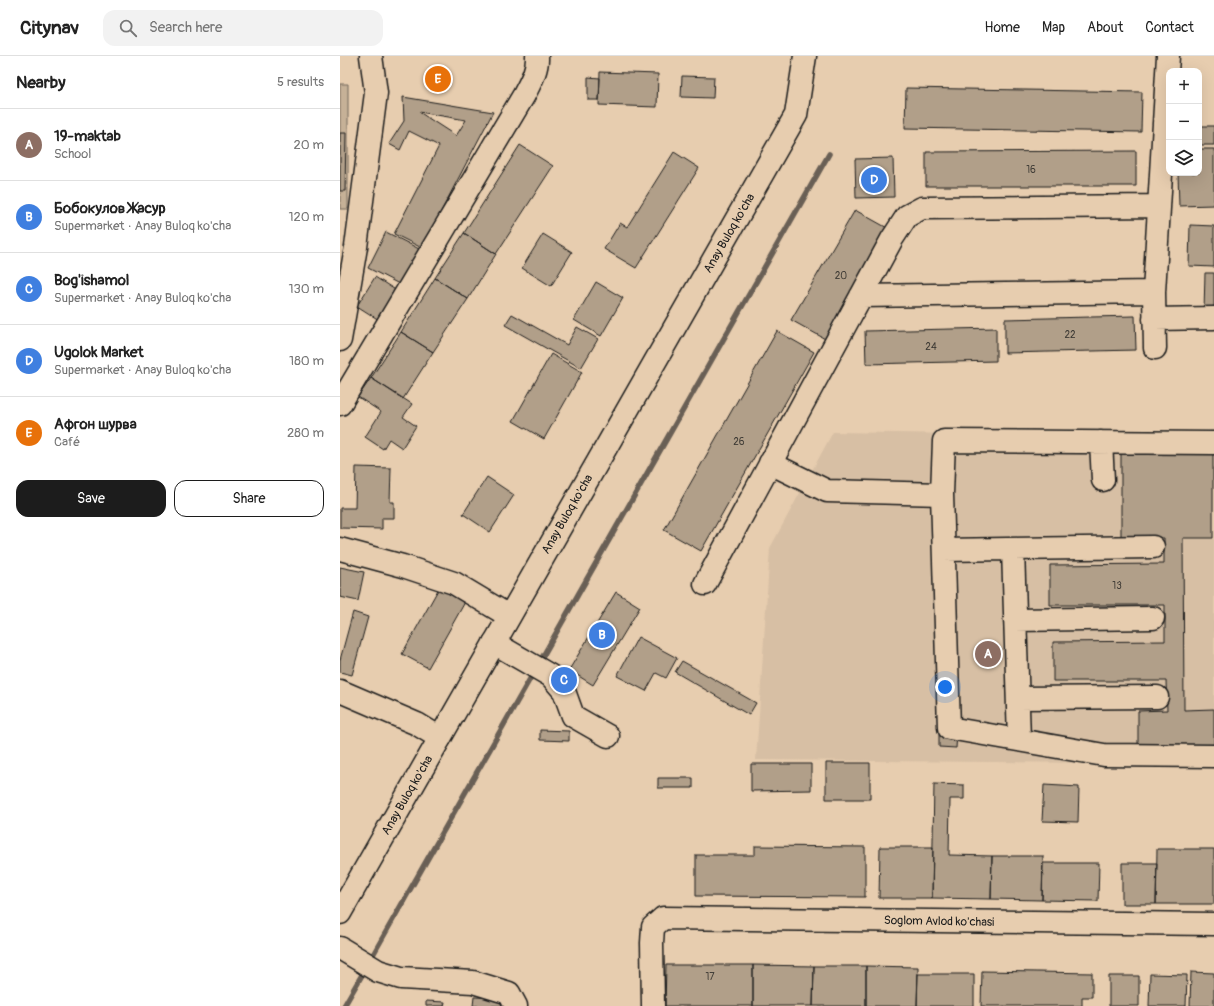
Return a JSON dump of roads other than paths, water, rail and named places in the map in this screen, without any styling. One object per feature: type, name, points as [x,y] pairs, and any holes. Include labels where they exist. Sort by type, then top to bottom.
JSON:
[{"type":"street","points":[[340,340],[348,247],[376,93],[371,56]]},
{"type":"street","points":[[340,404],[524,95],[535,72],[538,62],[537,56]]},
{"type":"street","name":"Anay Buloq ko'cha","points":[[340,913],[796,115],[805,56]]},
{"type":"street","points":[[1155,348],[1154,292],[1168,56]]},
{"type":"street","points":[[705,584],[892,239],[907,216],[922,208],[1159,206]]},
{"type":"street","points":[[861,296],[1154,292]]},
{"type":"street","points":[[1154,319],[1214,318]]},
{"type":"street","points":[[1214,443],[944,441],[942,494],[949,728],[1104,755],[1214,756]]},
{"type":"street","points":[[1101,442],[1103,480]]},
{"type":"street","points":[[770,463],[827,491],[942,494]]},
{"type":"street","points":[[944,550],[1152,547]]},
{"type":"street","points":[[340,549],[403,566],[454,583],[509,616]]},
{"type":"street","points":[[1013,550],[1019,740]]},
{"type":"street","points":[[1015,620],[1153,618]]},
{"type":"street","points":[[494,643],[551,676],[564,691],[573,716],[608,736]]},
{"type":"street","points":[[340,691],[417,724],[440,738]]},
{"type":"street","points":[[1018,698],[1157,697]]},
{"type":"street","name":"Soglom Avlod ko'chasi","points":[[652,1006],[653,927],[663,918],[1214,924]]},
{"type":"street","points":[[343,950],[378,971],[401,978],[473,982],[509,993],[516,1006]]},
{"type":"waterway","points":[[539,663],[829,154]]},
{"type":"waterway","points":[[370,960],[535,670]]},
{"type":"waterway","points":[[344,1006],[366,968]]},
{"type":"place","name":"Афгон шурва","points":[[438,79]]},
{"type":"place","name":"Ugolok Market","points":[[874,180]]},
{"type":"place","name":"Бобокулов Жасур","points":[[602,635]]},
{"type":"place","name":"19-maktab","points":[[988,654]]},
{"type":"place","name":"Bog'ishamol","points":[[564,680]]}]
